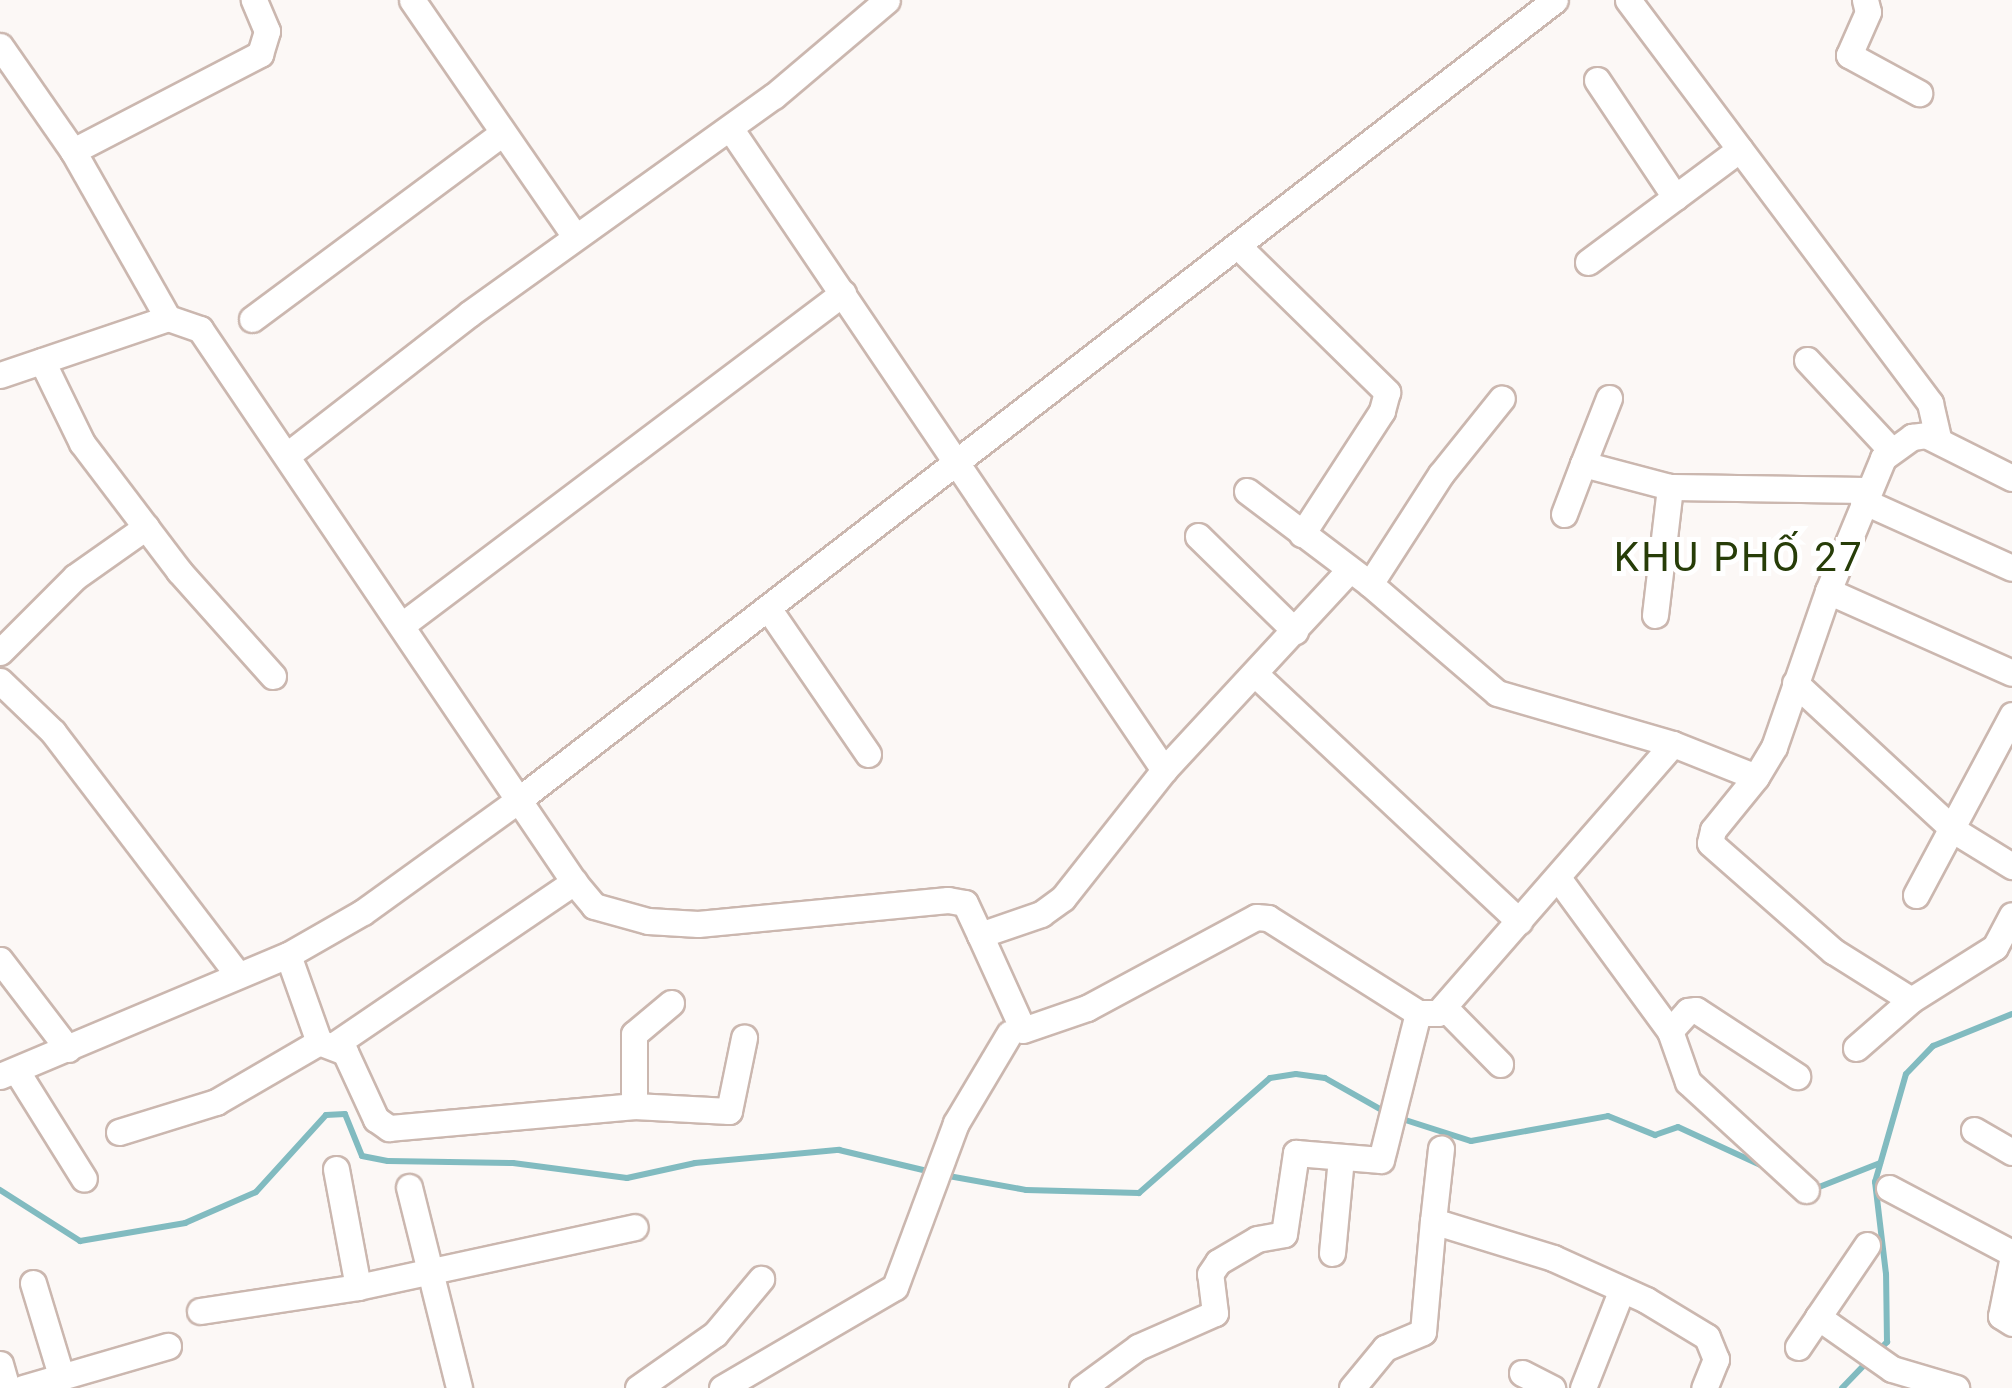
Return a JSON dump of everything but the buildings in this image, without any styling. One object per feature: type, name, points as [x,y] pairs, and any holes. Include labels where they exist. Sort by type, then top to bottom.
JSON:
[{"type":"street","points":[[72,150],[260,54],[267,31],[254,0]]},
{"type":"street","points":[[412,0],[575,236]]},
{"type":"street","points":[[290,453],[575,236],[730,128],[887,0]]},
{"type":"street","points":[[84,1179],[8,1073],[288,955],[363,912],[516,801],[768,608],[956,457],[1238,246],[1555,0]]},
{"type":"street","points":[[1628,0],[1930,403],[1938,438]]},
{"type":"street","points":[[1866,0],[1868,12],[1849,55],[1918,94]]},
{"type":"street","points":[[0,46],[72,150],[168,318]]},
{"type":"street","points":[[1597,80],[1675,197]]},
{"type":"street","points":[[730,128],[1164,770]]},
{"type":"street","points":[[252,319],[502,134]]},
{"type":"street","points":[[1588,262],[1740,148]]},
{"type":"street","points":[[1238,246],[1387,392],[1382,411],[1302,534]]},
{"type":"street","points":[[402,626],[843,292]]},
{"type":"street","points":[[0,375],[168,318],[200,329],[290,453],[516,801],[594,906],[682,923],[956,900],[964,903],[1023,1030],[1087,1008],[1256,917],[1268,918],[1418,1013],[1438,1013],[1672,744]]},
{"type":"street","points":[[1807,360],[1891,450]]},
{"type":"street","points":[[42,361],[82,443],[146,527],[273,676]]},
{"type":"street","points":[[980,936],[1041,914],[1064,898],[1164,770],[1295,631],[1360,577],[1502,398]]},
{"type":"street","points":[[1564,514],[1609,398]]},
{"type":"street","points":[[1911,1000],[1832,950],[1710,843],[1712,830],[1756,777],[1865,496],[1891,450],[1912,437],[1938,438],[2012,478]]},
{"type":"street","points":[[1582,464],[1670,487],[1865,496],[2012,568]]},
{"type":"street","points":[[1655,615],[1670,487]]},
{"type":"street","points":[[1247,491],[1360,577],[1496,693],[1672,744],[1756,777]]},
{"type":"street","points":[[0,652],[75,578],[146,527]]},
{"type":"street","points":[[1198,536],[1295,631]]},
{"type":"street","points":[[1828,590],[2012,673]]},
{"type":"street","points":[[768,608],[868,754]]},
{"type":"street","points":[[1255,674],[1519,921]]},
{"type":"street","points":[[0,681],[53,732],[238,975]]},
{"type":"street","points":[[1795,684],[1955,831],[2012,866]]},
{"type":"street","points":[[1916,896],[1955,831],[2012,715]]},
{"type":"street","points":[[1558,878],[1670,1031],[1688,1082],[1806,1190]]},
{"type":"street","points":[[119,1132],[216,1102],[328,1043],[574,882]]},
{"type":"street","points":[[1856,1048],[1911,1000],[1995,946],[2012,915]]},
{"type":"street","points":[[288,955],[328,1043],[354,1064],[376,1119],[389,1128],[634,1106],[730,1111],[744,1038]]},
{"type":"street","points":[[0,960],[68,1049]]},
{"type":"street","points":[[634,1106],[634,1034],[671,1003]]},
{"type":"street","points":[[1444,1006],[1500,1064]]},
{"type":"street","points":[[1670,1031],[1688,1011],[1696,1010],[1796,1076]]},
{"type":"street","points":[[1082,1388],[1138,1347],[1216,1313],[1210,1274],[1218,1262],[1256,1238],[1284,1234],[1296,1153],[1381,1160],[1418,1013]]},
{"type":"street","points":[[722,1388],[895,1287],[934,1175],[1009,1034]]},
{"type":"street","points":[[1974,1130],[2012,1152]]},
{"type":"street","points":[[1352,1388],[1385,1348],[1423,1332],[1440,1148]]},
{"type":"street","points":[[1332,1254],[1341,1158]]},
{"type":"street","points":[[336,1169],[358,1287]]},
{"type":"street","points":[[408,1187],[426,1273],[459,1388]]},
{"type":"street","points":[[1890,1188],[2012,1253]]},
{"type":"street","points":[[1432,1221],[1553,1258],[1622,1289],[1715,1346],[1704,1388]]},
{"type":"street","points":[[200,1310],[358,1287],[635,1227]]},
{"type":"street","points":[[1798,1347],[1867,1246]]},
{"type":"street","points":[[2012,1261],[2002,1316],[2012,1323]]},
{"type":"street","points":[[638,1388],[716,1334],[761,1279]]},
{"type":"street","points":[[33,1283],[61,1375]]},
{"type":"street","points":[[1583,1388],[1622,1289]]},
{"type":"street","points":[[1818,1317],[1870,1349],[1892,1369],[1956,1388]]},
{"type":"street","points":[[23,1388],[168,1346]]},
{"type":"street","points":[[0,1364],[7,1388]]},
{"type":"street","points":[[1522,1373],[1552,1388]]},
{"type":"waterway","points":[[1878,1351],[1887,1342],[1886,1274],[1875,1182],[1906,1074],[1933,1046],[2012,1014]]},
{"type":"waterway","points":[[943,1175],[1026,1190],[1139,1193],[1270,1078],[1296,1074],[1325,1078],[1385,1112]]},
{"type":"waterway","points":[[0,1190],[80,1241],[185,1223],[256,1192],[326,1115],[345,1114],[362,1156],[388,1161],[513,1163],[627,1178],[695,1163],[839,1150],[931,1172]]},
{"type":"waterway","points":[[1396,1117],[1471,1141],[1608,1116],[1655,1135],[1678,1127],[1767,1168]]},
{"type":"waterway","points":[[1814,1189],[1880,1163]]},
{"type":"waterway","points":[[1842,1388],[1869,1360]]},
{"type":"district","name":"KHU PHỐ 27","points":[[1739,558]]}]
